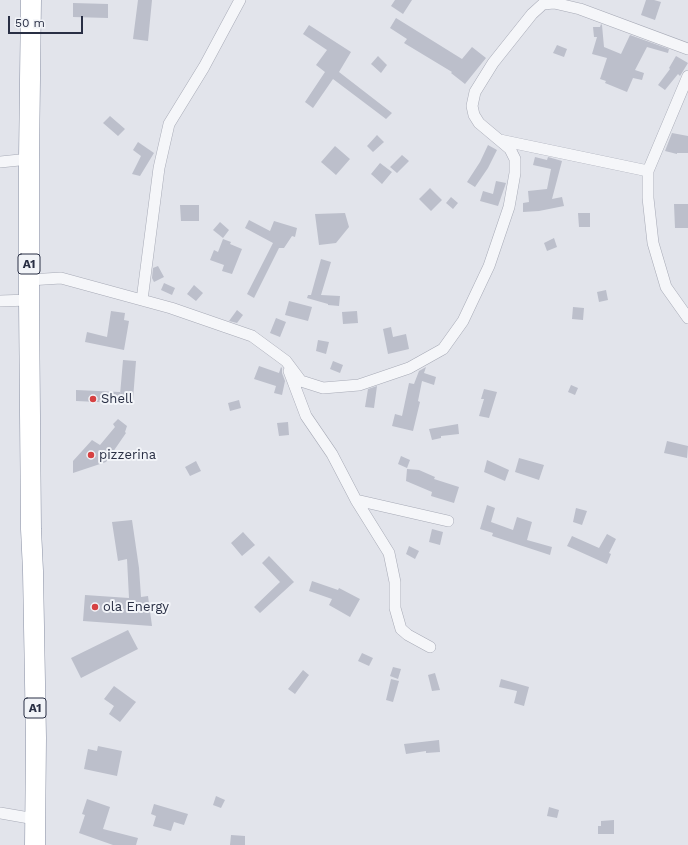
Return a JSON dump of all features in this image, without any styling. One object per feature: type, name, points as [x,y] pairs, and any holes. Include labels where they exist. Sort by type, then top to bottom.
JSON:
[{"type":"highway","name":"A1","points":[[31,0],[29,300],[31,529],[36,738],[35,845]]},
{"type":"street","points":[[142,300],[159,168],[169,124],[204,67],[240,0]]},
{"type":"street","points":[[29,280],[61,278],[172,308],[252,336],[286,361],[302,381],[322,388],[359,385],[409,368],[443,349],[463,321],[486,273],[509,207],[515,173],[515,159],[510,149],[479,123],[474,115],[472,106],[475,92],[493,63],[532,14],[544,2],[554,3],[580,9],[688,49]]},
{"type":"street","points":[[688,76],[648,171],[648,198],[653,242],[666,287],[688,318]]},
{"type":"street","points":[[500,140],[648,171]]},
{"type":"street","points":[[0,162],[29,159]]},
{"type":"street","points":[[0,301],[29,300]]},
{"type":"street","points":[[286,361],[306,416],[332,454],[356,500],[389,554],[396,582],[395,608],[401,629],[408,635],[430,647]]},
{"type":"street","points":[[356,500],[448,521]]},
{"type":"street","points":[[0,813],[35,820]]},
{"type":"building","points":[[138,0],[152,0],[148,41],[133,39]]},
{"type":"building","points":[[395,0],[412,0],[403,14],[391,6]]},
{"type":"building","points":[[646,0],[661,2],[655,20],[641,15]]},
{"type":"building","points":[[73,3],[108,4],[108,18],[73,17]]},
{"type":"building","points":[[396,18],[462,59],[472,47],[486,58],[465,84],[451,73],[452,72],[404,43],[407,39],[390,28]]},
{"type":"building","points":[[601,24],[604,47],[621,54],[630,35],[669,49],[668,53],[647,47],[635,70],[644,73],[642,80],[633,78],[627,92],[605,83],[606,81],[600,79],[607,58],[592,54],[597,37],[594,37],[593,27],[600,27]]},
{"type":"building","points":[[309,25],[351,52],[339,72],[392,113],[386,119],[333,79],[313,108],[305,102],[325,72],[316,65],[327,50],[303,34]]},
{"type":"building","points":[[557,45],[567,49],[564,57],[553,53]]},
{"type":"building","points":[[378,56],[387,65],[381,73],[371,64]]},
{"type":"building","points":[[676,56],[688,63],[680,76],[678,74],[665,90],[658,85],[670,69],[669,68]]},
{"type":"building","points":[[110,116],[125,129],[118,136],[103,123]]},
{"type":"building","points":[[672,133],[688,136],[688,153],[677,154],[665,151]]},
{"type":"building","points":[[377,135],[384,142],[373,152],[367,146]]},
{"type":"building","points":[[138,142],[154,153],[140,176],[132,174],[141,156],[133,150]]},
{"type":"building","points":[[488,145],[497,150],[488,168],[475,187],[467,182],[480,162]]},
{"type":"building","points":[[335,146],[350,159],[336,175],[321,162]]},
{"type":"building","points":[[402,155],[409,161],[397,173],[390,167]]},
{"type":"building","points":[[535,157],[547,160],[548,157],[562,161],[552,199],[562,197],[564,206],[539,211],[523,212],[523,203],[529,202],[528,191],[547,189],[551,169],[533,165]]},
{"type":"building","points":[[380,163],[392,172],[382,184],[371,174]]},
{"type":"building","points":[[496,181],[506,183],[498,206],[480,201],[483,191],[493,194]]},
{"type":"building","points":[[430,188],[442,200],[431,211],[419,199]]},
{"type":"building","points":[[451,197],[458,203],[453,209],[446,203]]},
{"type":"building","points":[[674,204],[688,204],[688,228],[675,228]]},
{"type":"building","points":[[180,205],[199,205],[199,221],[181,221]]},
{"type":"building","points":[[345,213],[349,227],[336,243],[319,245],[315,214]]},
{"type":"building","points":[[578,213],[590,213],[590,227],[579,227]]},
{"type":"building","points":[[249,220],[270,231],[274,221],[297,228],[295,237],[292,236],[284,248],[279,248],[254,298],[247,294],[273,243],[245,228]]},
{"type":"building","points":[[220,222],[229,230],[223,238],[213,230]]},
{"type":"building","points":[[554,238],[557,247],[547,251],[544,243]]},
{"type":"building","points":[[223,239],[242,249],[232,274],[222,271],[224,265],[210,260],[214,250],[218,252]]},
{"type":"building","points":[[321,259],[331,262],[321,295],[340,296],[339,306],[328,305],[307,298],[308,295],[311,295]]},
{"type":"building","points":[[158,266],[164,277],[154,282],[152,278],[153,268]]},
{"type":"building","points":[[164,283],[175,288],[172,295],[161,290]]},
{"type":"building","points":[[194,285],[203,293],[196,301],[187,294]]},
{"type":"building","points":[[606,290],[608,300],[599,302],[597,292]]},
{"type":"building","points":[[289,301],[312,307],[308,321],[285,315]]},
{"type":"building","points":[[573,307],[584,308],[583,320],[572,319]]},
{"type":"building","points":[[237,310],[243,315],[237,323],[229,321]]},
{"type":"building","points":[[111,311],[125,313],[124,320],[129,321],[124,350],[85,342],[87,332],[107,337]]},
{"type":"building","points":[[357,311],[358,323],[343,324],[342,312]]},
{"type":"building","points":[[276,318],[286,322],[280,337],[270,333]]},
{"type":"building","points":[[391,327],[393,337],[406,334],[409,349],[388,354],[383,329]]},
{"type":"building","points":[[318,340],[329,342],[326,354],[316,351]]},
{"type":"building","points":[[123,360],[136,361],[133,399],[120,397],[119,403],[76,401],[76,390],[120,392],[120,395]]},
{"type":"building","points":[[333,361],[343,365],[340,373],[330,369]]},
{"type":"building","points":[[259,366],[279,373],[281,367],[282,368],[285,381],[282,395],[274,393],[276,386],[254,379]]},
{"type":"building","points":[[426,367],[424,373],[436,377],[434,385],[422,381],[418,401],[420,402],[413,431],[392,426],[395,414],[402,416],[409,383],[414,384],[419,371]]},
{"type":"building","points":[[571,385],[578,388],[575,395],[568,392]]},
{"type":"building","points":[[377,386],[374,408],[365,407],[368,389]]},
{"type":"building","points":[[484,389],[497,392],[489,418],[479,416],[484,399],[481,399]]},
{"type":"building","points":[[239,400],[241,408],[230,411],[228,403]]},
{"type":"building","points":[[118,419],[127,426],[126,433],[106,462],[73,473],[73,461],[92,440],[100,445],[115,427],[113,424]]},
{"type":"building","points":[[288,422],[289,435],[279,436],[277,423]]},
{"type":"building","points":[[458,424],[459,434],[441,436],[441,438],[432,440],[429,429]]},
{"type":"building","points":[[667,441],[688,446],[687,458],[664,453]]},
{"type":"building","points":[[401,456],[410,460],[407,468],[398,464]]},
{"type":"building","points":[[519,458],[544,465],[539,480],[515,472]]},
{"type":"building","points":[[487,460],[509,470],[505,481],[484,472]]},
{"type":"building","points":[[196,461],[201,471],[190,476],[185,467]]},
{"type":"building","points":[[407,469],[419,470],[435,477],[434,479],[459,487],[454,503],[431,496],[432,492],[406,481]]},
{"type":"building","points":[[487,505],[495,508],[491,522],[513,530],[517,517],[532,522],[527,540],[552,547],[550,555],[492,536],[493,533],[480,529]]},
{"type":"building","points":[[576,508],[587,511],[582,525],[573,522]]},
{"type":"building","points":[[132,520],[139,568],[141,597],[148,596],[152,626],[83,621],[85,595],[129,598],[127,559],[118,561],[112,522]]},
{"type":"building","points":[[432,529],[443,532],[440,545],[429,542]]},
{"type":"building","points":[[243,532],[255,545],[242,556],[231,543]]},
{"type":"building","points":[[607,534],[616,539],[609,553],[611,554],[607,564],[567,546],[572,536],[599,548]]},
{"type":"building","points":[[409,546],[419,551],[415,559],[406,554]]},
{"type":"building","points":[[269,556],[294,582],[260,613],[254,607],[280,582],[262,563]]},
{"type":"building","points":[[312,581],[338,590],[339,588],[360,599],[350,617],[329,605],[332,599],[309,591]]},
{"type":"building","points":[[128,630],[138,649],[81,678],[71,658]]},
{"type":"building","points":[[362,653],[373,658],[369,666],[358,661]]},
{"type":"building","points":[[393,667],[401,669],[398,679],[390,676]]},
{"type":"building","points":[[303,670],[309,675],[295,694],[288,689]]},
{"type":"building","points":[[435,673],[440,690],[432,691],[428,675]]},
{"type":"building","points":[[391,679],[399,681],[393,702],[386,700]]},
{"type":"building","points":[[501,679],[529,687],[524,706],[514,703],[517,691],[499,687]]},
{"type":"building","points":[[114,686],[136,702],[120,722],[109,714],[114,706],[104,699]]},
{"type":"building","points":[[439,740],[440,752],[426,753],[426,751],[406,754],[404,744]]},
{"type":"building","points":[[98,746],[122,751],[117,776],[84,769],[88,749],[97,751]]},
{"type":"building","points":[[216,796],[225,800],[221,808],[213,805]]},
{"type":"building","points":[[87,799],[110,807],[103,829],[138,838],[136,845],[113,845],[79,833],[85,815],[82,814]]},
{"type":"building","points":[[154,804],[188,814],[184,825],[174,822],[171,831],[153,826],[156,816],[151,814]]},
{"type":"building","points":[[549,807],[559,810],[557,818],[547,816]]},
{"type":"building","points":[[614,820],[614,834],[598,834],[598,826],[601,826],[601,821]]},
{"type":"building","points":[[231,835],[245,836],[245,845],[230,845]]},
{"type":"place","name":"Shell","points":[[93,399]]},
{"type":"place","name":"pizzerina","points":[[91,455]]},
{"type":"place","name":"ola Energy","points":[[95,607]]}]
